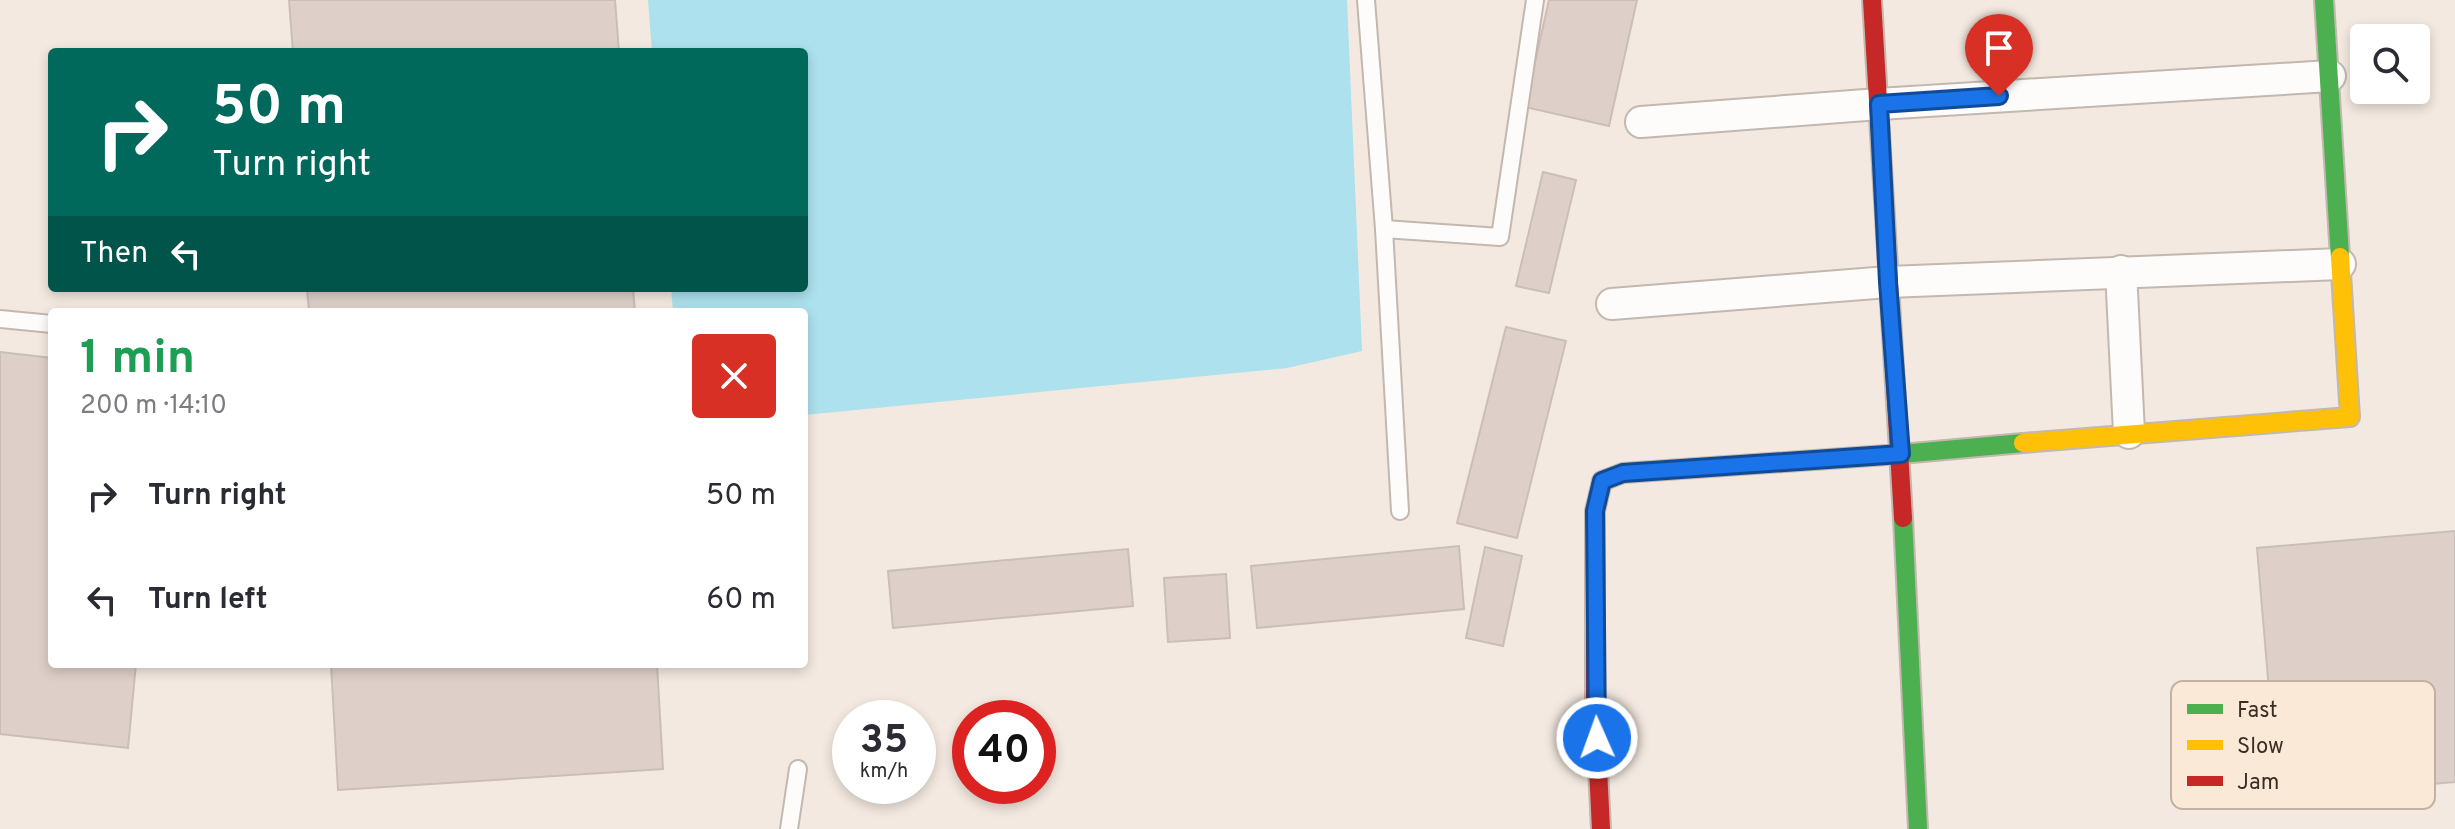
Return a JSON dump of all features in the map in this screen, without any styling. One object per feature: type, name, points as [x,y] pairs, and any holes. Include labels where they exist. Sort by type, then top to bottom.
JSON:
[{"type":"street","points":[[1872,0],[1901,454],[1918,829]]},
{"type":"street","points":[[1601,829],[1595,708],[1595,511],[1602,481],[1623,473],[1901,454],[2350,417],[2324,0]]},
{"type":"street","points":[[1641,122],[2330,76]]},
{"type":"street","points":[[1612,304],[1888,282],[2340,264]]},
{"type":"street","points":[[2121,271],[2129,433]]},
{"type":"lane","points":[[1366,0],[1384,229],[1400,511]]},
{"type":"lane","points":[[1384,229],[1500,237],[1535,0]]},
{"type":"lane","points":[[0,319],[48,324]]},
{"type":"lane","points":[[789,829],[798,769]]},
{"type":"water","points":[[648,0],[1347,0],[1362,351],[1287,368],[808,415],[808,308],[673,308],[671,292],[808,292],[808,48],[652,48]]},
{"type":"building","points":[[289,0],[615,0],[619,48],[293,48]]},
{"type":"building","points":[[1549,0],[1637,0],[1609,126],[1525,107]]},
{"type":"building","points":[[1543,172],[1576,180],[1549,293],[1516,286]]},
{"type":"building","points":[[307,292],[633,292],[635,308],[309,308]]},
{"type":"building","points":[[1506,327],[1566,341],[1517,538],[1457,523]]},
{"type":"building","points":[[0,352],[48,358],[48,668],[136,668],[128,748],[0,734]]},
{"type":"building","points":[[2455,531],[2455,782],[2435,784],[2435,681],[2268,681],[2257,548]]},
{"type":"building","points":[[1459,546],[1464,609],[1257,628],[1251,566]]},
{"type":"building","points":[[1485,547],[1522,556],[1503,646],[1466,638]]},
{"type":"building","points":[[1128,549],[1133,606],[893,628],[888,571]]},
{"type":"building","points":[[1226,574],[1230,638],[1168,642],[1164,578]]},
{"type":"building","points":[[331,668],[657,668],[663,769],[338,790]]},
{"type":"traffic: fast","points":[[2324,0],[2340,257]]},
{"type":"traffic: fast","points":[[1595,524],[1602,481],[1623,473],[2023,443]]},
{"type":"traffic: fast","points":[[1903,518],[1918,829]]},
{"type":"traffic: slow","points":[[2023,443],[2350,417],[2340,257]]},
{"type":"traffic: jam","points":[[1872,0],[1903,518]]},
{"type":"traffic: jam","points":[[1595,524],[1595,708],[1601,829]]},
{"type":"route","points":[[1597,738],[1595,511],[1602,481],[1623,473],[1901,454],[1879,104],[1999,96]]}]
